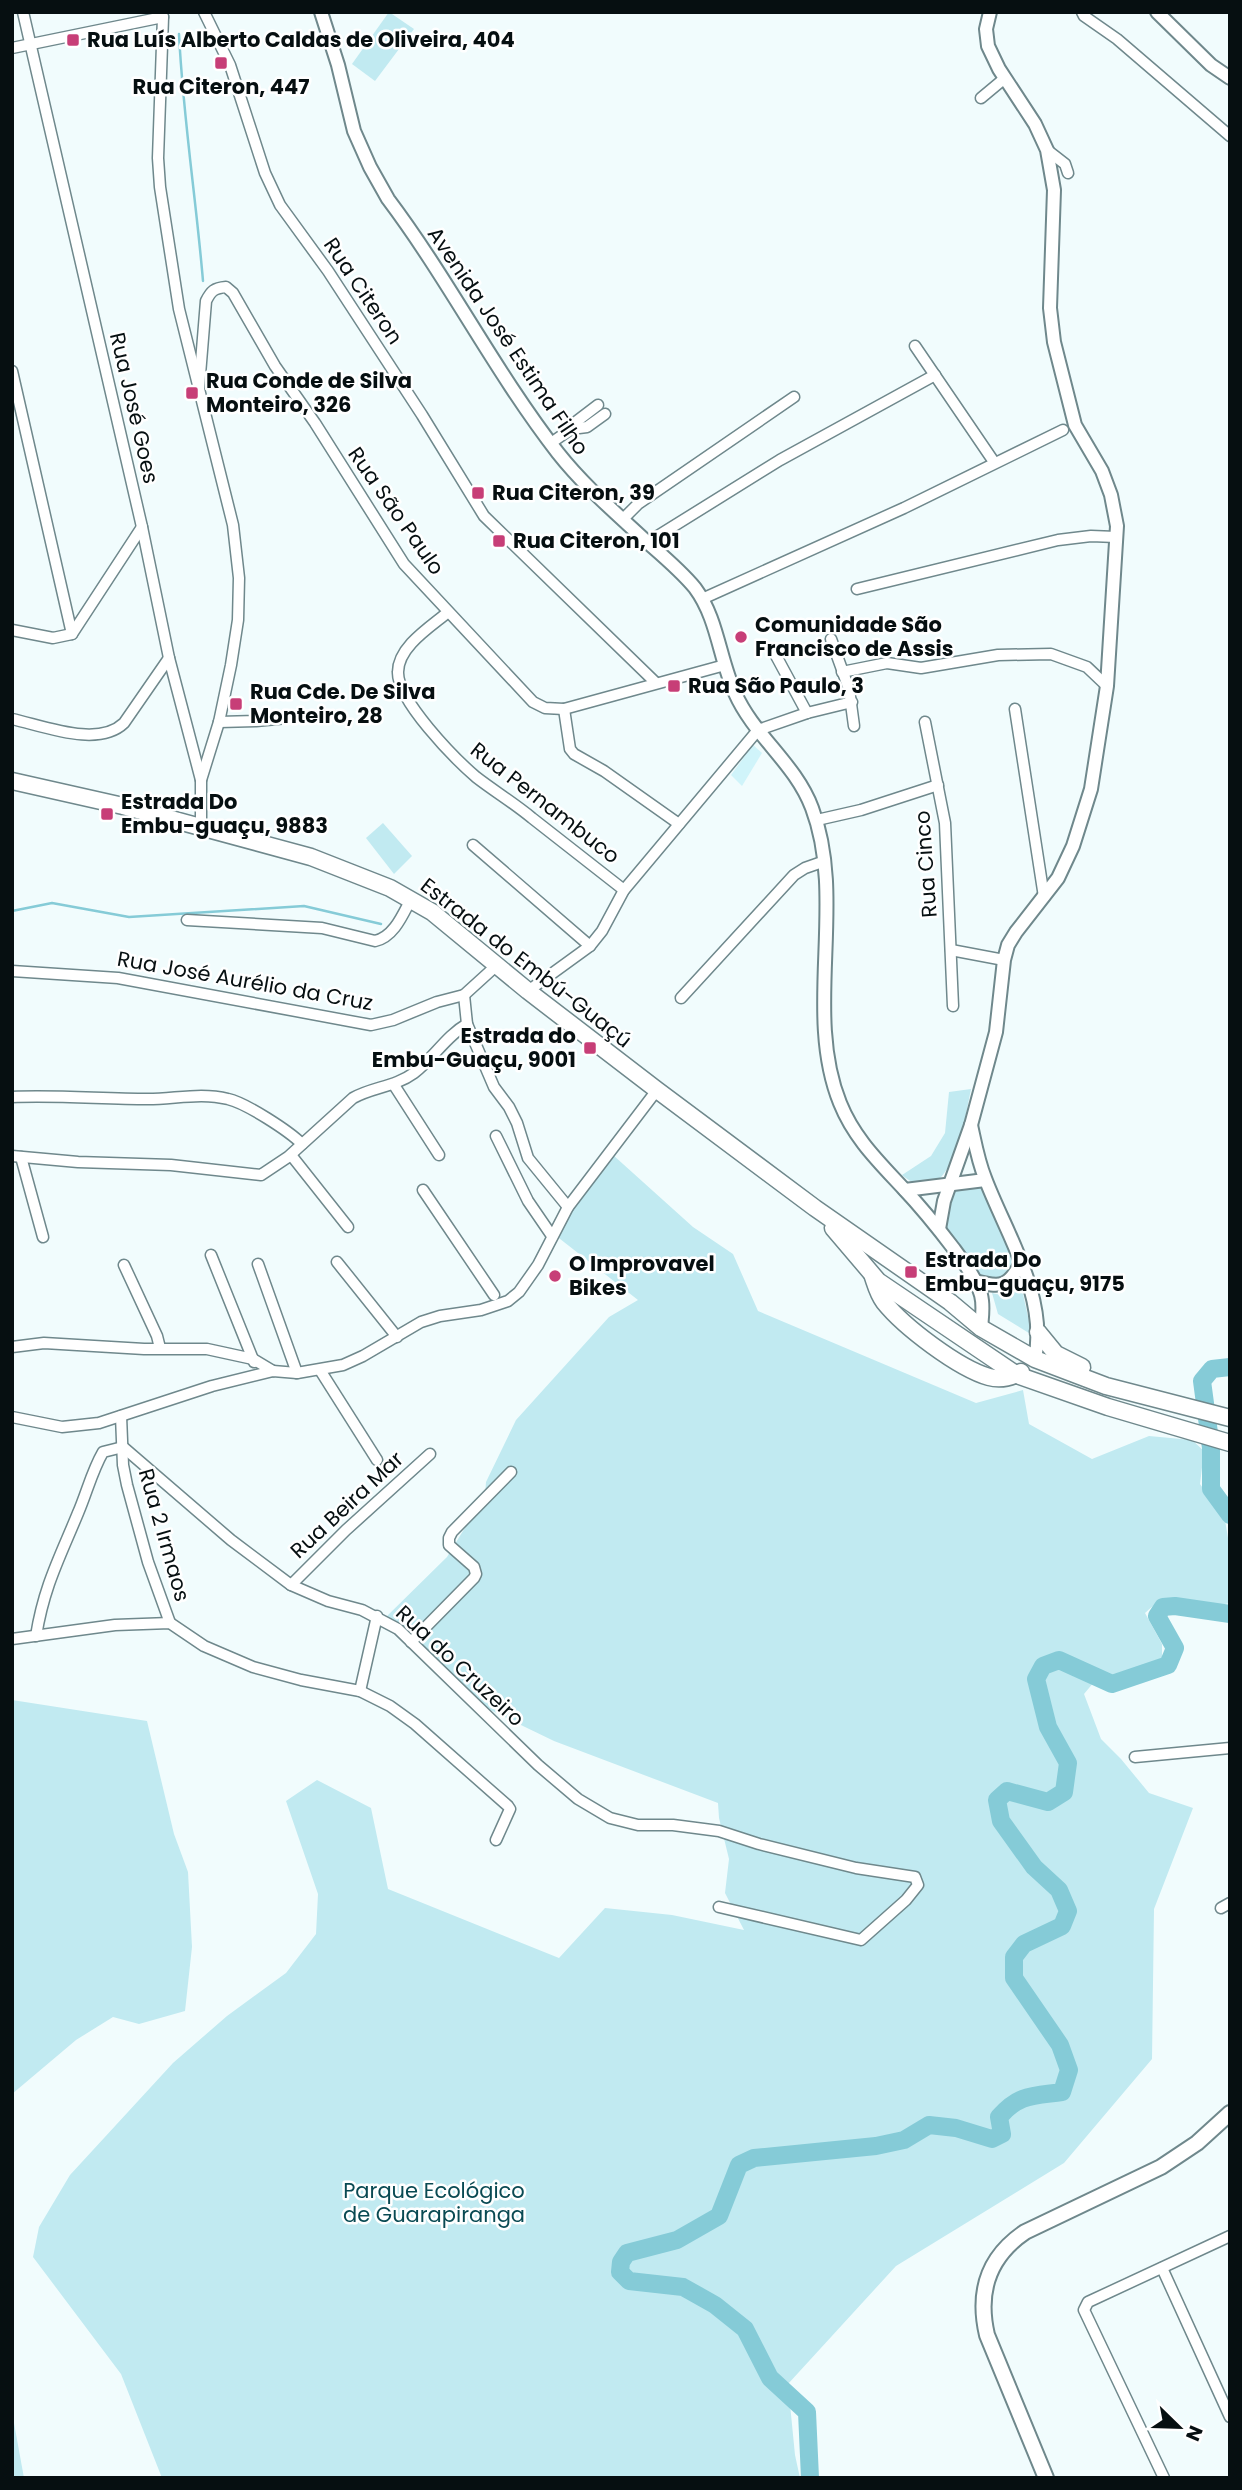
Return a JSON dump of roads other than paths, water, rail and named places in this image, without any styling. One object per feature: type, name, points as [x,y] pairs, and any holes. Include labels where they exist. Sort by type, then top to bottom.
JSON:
[{"type":"main road","name":"Estrada do Embú-Guaçú","points":[[12,781],[123,806],[311,858],[371,879],[411,899],[432,912],[528,991],[657,1090],[815,1208],[950,1302],[981,1328],[1035,1359],[1106,1386],[1230,1418]]},
{"type":"main road","name":"Estrada do Embú-Guaçú","points":[[815,1208],[873,1276],[975,1348],[1017,1374],[1056,1390],[1230,1443]]},
{"type":"main road","points":[[873,1276],[877,1291],[902,1322],[944,1353],[991,1378],[1017,1374],[1035,1359]]},
{"type":"main road","points":[[975,1348],[981,1328]]},
{"type":"main road","points":[[1038,1332],[1056,1354],[1151,1398]]},
{"type":"main road","points":[[1046,2478],[985,2325],[983,2298],[989,2274],[1008,2244],[1025,2232],[1161,2167],[1197,2143],[1230,2113]]},
{"type":"street","name":"Rua José Goes","points":[[23,12],[142,527],[169,658],[201,780]]},
{"type":"street","name":"Rua Citeron","points":[[204,12],[230,65],[265,173],[280,205],[328,271],[480,509],[495,528],[655,682]]},
{"type":"street","name":"Avenida José Estima Filho","points":[[321,12],[338,65],[354,131],[388,199],[551,443],[593,492],[685,577],[702,599],[713,624],[734,692],[758,730],[802,786],[817,820],[825,861],[827,1042],[833,1082],[864,1147],[939,1229],[975,1280],[981,1297],[981,1328]]},
{"type":"street","points":[[939,1229],[941,1212],[971,1125],[996,1032],[1004,960],[1016,932],[1058,878],[1085,813],[1098,754],[1107,685],[1116,537],[1111,495],[1102,471],[1075,425],[1054,342],[1050,308],[1054,190],[1047,150],[1035,124],[988,46],[986,29],[989,12]]},
{"type":"street","points":[[1082,12],[1230,136]]},
{"type":"street","points":[[1157,12],[1211,65],[1230,78]]},
{"type":"street","points":[[12,48],[158,15],[160,187],[178,309],[233,525],[239,578],[238,620],[219,722],[201,780],[201,827]]},
{"type":"street","points":[[981,98],[1005,78]]},
{"type":"street","points":[[1047,150],[1061,160],[1068,173]]},
{"type":"street","name":"Rua São Paulo","points":[[199,387],[206,301],[216,288],[226,288],[233,293],[275,366],[315,423],[404,564],[533,702],[544,708],[564,709]]},
{"type":"street","points":[[915,346],[994,462]]},
{"type":"street","points":[[12,371],[72,634]]},
{"type":"street","points":[[648,542],[780,460],[935,375]]},
{"type":"street","points":[[623,519],[638,503],[794,397]]},
{"type":"street","points":[[551,443],[598,405]]},
{"type":"street","points":[[571,429],[587,427],[605,414]]},
{"type":"street","points":[[702,599],[904,508],[1063,430]]},
{"type":"street","points":[[12,630],[53,638],[72,634],[142,527]]},
{"type":"street","points":[[858,589],[1058,540],[1091,536],[1116,537]]},
{"type":"street","name":"Rua Pernambuco","points":[[447,613],[418,637],[404,653],[397,670],[400,687],[433,732],[476,777],[624,890]]},
{"type":"street","points":[[831,639],[852,702],[854,726]]},
{"type":"street","points":[[774,652],[807,713]]},
{"type":"street","points":[[842,672],[887,663],[921,668],[998,655],[1051,653],[1087,667],[1107,685]]},
{"type":"street","points":[[12,719],[68,732],[95,736],[107,734],[124,723],[169,658]]},
{"type":"street","points":[[679,824],[604,771],[574,754],[570,749],[564,709],[725,665]]},
{"type":"street","points":[[528,991],[590,946],[603,931],[624,890],[758,730],[807,713],[852,702]]},
{"type":"street","points":[[1015,709],[1044,897]]},
{"type":"street","points":[[219,722],[297,717]]},
{"type":"street","name":"Rua Cinco","points":[[925,722],[945,823],[953,1006]]},
{"type":"street","points":[[817,820],[861,810],[938,785]]},
{"type":"street","points":[[473,845],[590,946]]},
{"type":"street","points":[[681,998],[794,876],[805,868],[825,861]]},
{"type":"street","points":[[187,920],[322,928],[376,941],[383,939],[401,917],[411,899]]},
{"type":"street","points":[[951,950],[1004,960]]},
{"type":"street","name":"Rua José Aurélio da Cruz","points":[[12,971],[118,978],[371,1025],[464,995],[497,965]]},
{"type":"street","points":[[464,995],[467,1024],[494,1087],[517,1123],[528,1158],[568,1208]]},
{"type":"street","points":[[43,1237],[17,1157],[171,1165],[257,1176],[290,1155],[352,1098],[364,1091],[394,1085],[420,1068],[467,1024]]},
{"type":"street","points":[[394,1085],[439,1155]]},
{"type":"street","points":[[12,1431],[15,1418],[62,1427],[87,1426],[273,1371],[296,1373],[342,1366],[421,1322],[519,1292],[529,1280],[568,1208],[657,1090]]},
{"type":"street","points":[[12,1097],[151,1100],[208,1095],[233,1100],[247,1107],[302,1144]]},
{"type":"street","points":[[971,1125],[985,1180],[1021,1263],[1038,1332],[1035,1359]]},
{"type":"street","points":[[496,1136],[528,1201],[552,1237]]},
{"type":"street","points":[[290,1155],[348,1227]]},
{"type":"street","points":[[905,1189],[985,1180]]},
{"type":"street","points":[[423,1190],[498,1300]]},
{"type":"street","points":[[211,1255],[253,1359],[256,1376]]},
{"type":"street","points":[[337,1262],[397,1337]]},
{"type":"street","points":[[975,1280],[993,1286],[1005,1284],[1011,1280],[1021,1263]]},
{"type":"street","points":[[258,1264],[296,1373]]},
{"type":"street","points":[[124,1265],[160,1348]]},
{"type":"street","points":[[12,1348],[44,1343],[207,1349],[253,1359],[273,1371]]},
{"type":"street","points":[[320,1370],[377,1460]]},
{"type":"street","name":"Rua 2 Irmaos","points":[[121,1416],[127,1485],[148,1562],[170,1623]]},
{"type":"street","points":[[36,1636],[41,1605],[50,1577],[94,1470],[103,1452],[123,1447]]},
{"type":"street","name":"Rua do Cruzeiro","points":[[123,1447],[231,1540],[290,1585],[328,1601],[377,1616],[398,1629],[523,1751],[578,1799],[610,1818],[639,1825],[674,1825],[719,1831],[759,1844],[856,1868],[915,1877],[918,1885],[906,1900],[861,1940],[719,1907]]},
{"type":"street","name":"Rua Beira Mar","points":[[290,1585],[430,1454]]},
{"type":"street","points":[[411,1642],[474,1578],[476,1570],[449,1545],[449,1538],[511,1472]]},
{"type":"street","points":[[360,1690],[377,1616]]},
{"type":"street","points":[[12,1639],[115,1625],[170,1623],[204,1646],[253,1667],[360,1690],[409,1718],[508,1806],[509,1816],[496,1840]]},
{"type":"street","points":[[1135,1757],[1230,1748]]},
{"type":"street","points":[[1164,2478],[1084,2310],[1088,2302],[1230,2236]]},
{"type":"street","points":[[1162,2267],[1230,2417]]},
{"type":"waterway","points":[[179,34],[203,281]]},
{"type":"waterway","points":[[12,911],[52,903],[129,917],[304,906],[381,924]]},
{"type":"waterway","points":[[1230,1367],[1212,1369],[1202,1381],[1211,1448],[1211,1489],[1230,1515]]},
{"type":"waterway","points":[[810,2478],[807,2412],[770,2378],[745,2329],[715,2305],[683,2287],[629,2281],[620,2272],[621,2262],[627,2253],[677,2240],[719,2216],[739,2165],[754,2158],[876,2146],[904,2140],[929,2125],[956,2128],[992,2139],[1002,2134],[999,2117],[1013,2104],[1027,2097],[1062,2092],[1069,2070],[1060,2045],[1014,1978],[1014,1957],[1024,1944],[1062,1926],[1068,1911],[1059,1890],[1034,1867],[1001,1821],[997,1800],[1007,1791],[1048,1802],[1064,1792],[1068,1763],[1048,1727],[1036,1679],[1043,1666],[1059,1660],[1112,1684],[1168,1665],[1175,1648],[1157,1616],[1163,1607],[1175,1606],[1230,1614]]},
{"type":"place","name":"Rua Luís Alberto Caldas de Oliveira, 404","points":[[73,40]]},
{"type":"place","name":"Rua Citeron, 447","points":[[221,63]]},
{"type":"place","name":"Rua Conde de Silva Monteiro, 326","points":[[192,393]]},
{"type":"place","name":"Rua Citeron, 39","points":[[478,493]]},
{"type":"place","name":"Rua Citeron, 101","points":[[499,541]]},
{"type":"place","name":"Comunidade São Francisco de Assis","points":[[741,637]]},
{"type":"place","name":"Rua São Paulo, 3","points":[[674,686]]},
{"type":"place","name":"Rua Cde. De Silva Monteiro, 28","points":[[236,704]]},
{"type":"place","name":"Estrada Do Embu-guaçu, 9883","points":[[107,814]]},
{"type":"place","name":"Estrada do Embu-Guaçu, 9001","points":[[590,1048]]},
{"type":"place","name":"Estrada Do Embu-guaçu, 9175","points":[[911,1272]]},
{"type":"place","name":"O Improvavel Bikes","points":[[555,1276]]},
{"type":"park label","name":"Parque Ecológico de Guarapiranga","points":[[434,2203]]}]
